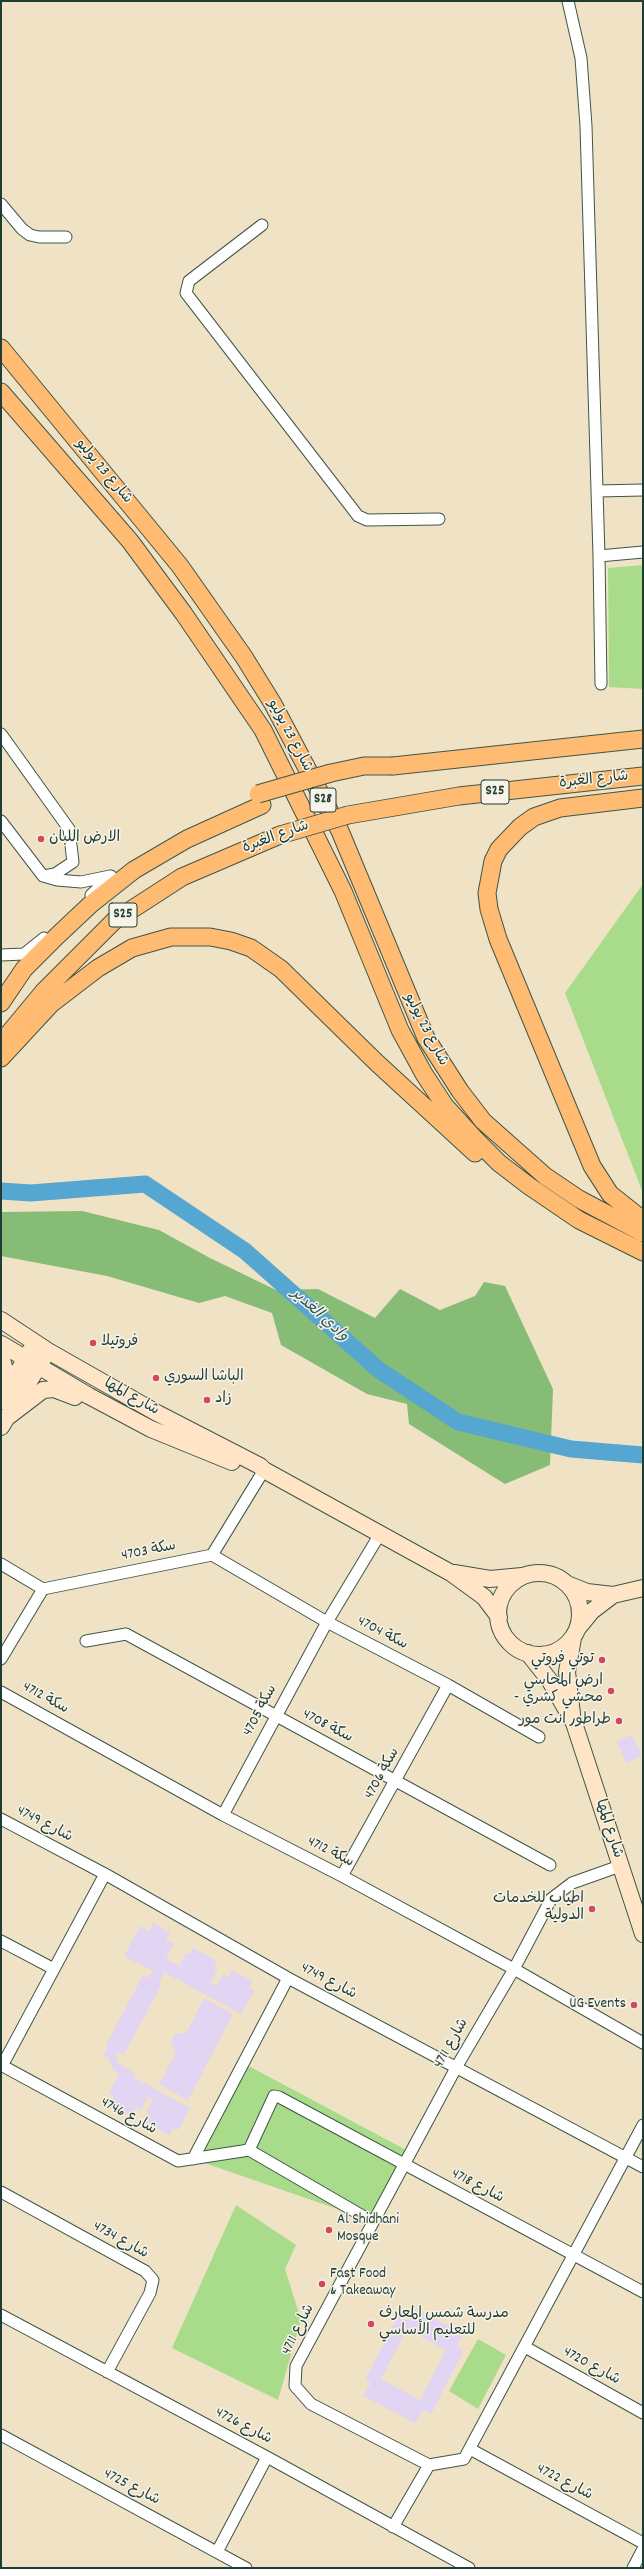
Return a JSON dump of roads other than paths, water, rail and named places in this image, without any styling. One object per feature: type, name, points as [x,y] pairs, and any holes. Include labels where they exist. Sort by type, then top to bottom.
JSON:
[{"type":"main road","name":"شارع 23 يوليو","points":[[1,348],[166,549],[244,657],[273,704],[340,831],[426,1038],[460,1090],[483,1121],[545,1176],[579,1199],[643,1233]]},
{"type":"main road","name":"شارع 23 يوليو","points":[[1,392],[130,542],[184,614],[263,730],[343,891],[400,1030],[424,1074],[445,1106],[499,1163],[567,1212],[601,1232],[643,1252]]},
{"type":"main road","name":"S25","points":[[1,1003],[24,969],[57,936],[91,904],[134,870],[187,839],[260,800],[308,789],[393,766],[643,740]]},
{"type":"main road","name":"شارع الغبرة","points":[[1,1043],[44,991],[114,921],[182,877],[280,835],[348,815],[459,796],[643,776]]},
{"type":"main road","points":[[643,798],[560,808],[534,817],[520,827],[499,849],[493,862],[487,893],[489,909],[498,939],[592,1166],[610,1194],[643,1220]]},
{"type":"main road","points":[[111,876],[140,854],[174,833],[260,800]]},
{"type":"main road","points":[[1,1058],[51,1004],[98,968],[132,948],[171,938],[210,937],[231,941],[251,948],[282,969],[377,1063],[494,1170],[535,1202],[570,1225],[601,1232]]},
{"type":"street","points":[[568,1],[581,58],[586,126],[599,556],[601,684]]},
{"type":"street","points":[[1,204],[22,229],[30,234],[39,238],[66,237]]},
{"type":"street","points":[[262,225],[189,281],[186,293],[358,516],[367,520],[439,519]]},
{"type":"street","points":[[597,491],[643,490]]},
{"type":"street","points":[[599,556],[643,552]]},
{"type":"street","points":[[1,734],[69,829],[73,862],[55,874],[43,876]]},
{"type":"street","points":[[1,821],[43,876],[58,880],[81,882],[111,876]]},
{"type":"street","points":[[1,955],[24,954],[35,946],[111,876]]},
{"type":"street","name":"شارع المها","points":[[1,1320],[41,1347],[157,1413],[260,1466],[264,1470],[451,1573],[484,1597],[499,1617]]},
{"type":"street","name":"شارع المها","points":[[1,1344],[89,1396],[151,1428],[257,1472],[264,1470]]},
{"type":"street","points":[[5,1422],[41,1347]]},
{"type":"street","points":[[1,1356],[6,1374],[3,1398]]},
{"type":"street","points":[[3,1398],[32,1363]]},
{"type":"street","points":[[5,1422],[43,1390],[54,1389],[79,1398],[89,1396]]},
{"type":"street","points":[[212,1555],[264,1470]]},
{"type":"street","name":"4705 سكة","points":[[223,1815],[327,1622],[380,1534]]},
{"type":"street","name":"4703 سكة","points":[[43,1589],[212,1555]]},
{"type":"street","name":"سكة 4704","points":[[212,1555],[327,1622],[448,1685],[539,1737]]},
{"type":"street","points":[[1,1564],[43,1589],[1,1659]]},
{"type":"street","name":"شارع المها","points":[[451,1573],[490,1579],[523,1576]]},
{"type":"street","points":[[613,1596],[586,1592],[546,1573],[535,1573],[523,1576],[504,1592],[500,1604],[500,1627],[508,1639],[528,1653],[548,1654],[566,1645],[592,1611],[613,1596],[643,1588]]},
{"type":"street","points":[[567,1584],[575,1593],[579,1605],[575,1633]]},
{"type":"street","name":"شارع المها","points":[[575,1633],[567,1672],[574,1723],[643,1934]]},
{"type":"street","name":"سكة 4708","points":[[86,1641],[126,1634],[550,1865]]},
{"type":"street","name":"شارع المها","points":[[528,1653],[550,1681],[574,1723]]},
{"type":"street","name":"4706 سكة","points":[[342,1876],[397,1781],[448,1685]]},
{"type":"street","name":"سكة 4712","points":[[1,1692],[223,1815],[342,1876],[514,1969],[643,2043]]},
{"type":"street","name":"4749 شارع","points":[[1,1820],[104,1874],[288,1978],[457,2066],[643,2167]]},
{"type":"street","name":"4711 شارع","points":[[429,2465],[311,2404],[295,2386],[296,2366],[403,2164],[457,2066],[514,1969],[551,1899],[572,1883],[620,1866]]},
{"type":"street","points":[[2,2065],[104,1874]]},
{"type":"street","points":[[1,1941],[54,1969]]},
{"type":"street","points":[[193,2159],[288,1978]]},
{"type":"street","name":"4746 شارع","points":[[2,2065],[178,2161],[249,2150]]},
{"type":"street","name":"4718 شارع","points":[[249,2150],[274,2096],[279,2097],[643,2292]]},
{"type":"street","points":[[393,2527],[429,2465],[464,2459],[575,2256],[643,2125]]},
{"type":"street","points":[[249,2150],[373,2222]]},
{"type":"street","name":"4734 شارع","points":[[1,2192],[145,2271],[153,2280],[150,2293],[107,2372]]},
{"type":"street","name":"4726 شارع","points":[[1,2315],[268,2457],[469,2568]]},
{"type":"street","name":"4720 شارع","points":[[525,2347],[643,2413]]},
{"type":"street","name":"4725 شارع","points":[[1,2435],[246,2568]]},
{"type":"street","name":"شارع 4722","points":[[470,2449],[643,2542]]},
{"type":"street","points":[[217,2552],[268,2457]]},
{"type":"street","points":[[633,2568],[643,2549]]},
{"type":"waterway","name":"وادي الغدير","points":[[1,1191],[31,1193],[145,1184],[245,1251],[379,1370],[458,1422],[571,1449],[643,1455]]},
{"type":"place","name":"الارض اللبان","points":[[41,839]]},
{"type":"place","name":"فروتيلا","points":[[93,1343]]},
{"type":"place","name":"الباشا السوري","points":[[156,1378]]},
{"type":"place","name":"زاد","points":[[207,1400]]},
{"type":"place","name":"توتي فروتي","points":[[602,1660]]},
{"type":"place","name":"ارض المحاسي - محشي كشري","points":[[611,1691]]},
{"type":"place","name":"طراطور انت مور","points":[[619,1721]]},
{"type":"place","name":"اطياب للخدمات الدولية","points":[[592,1909]]},
{"type":"place","name":"UG Events","points":[[634,2005]]},
{"type":"place","name":"Al Shidhani Mosque","points":[[329,2230]]},
{"type":"place","name":"Fast Food & Takeaway","points":[[322,2284]]},
{"type":"place","name":"مدرسة شمس المعارف للتعليم الأساسي","points":[[371,2324]]}]
